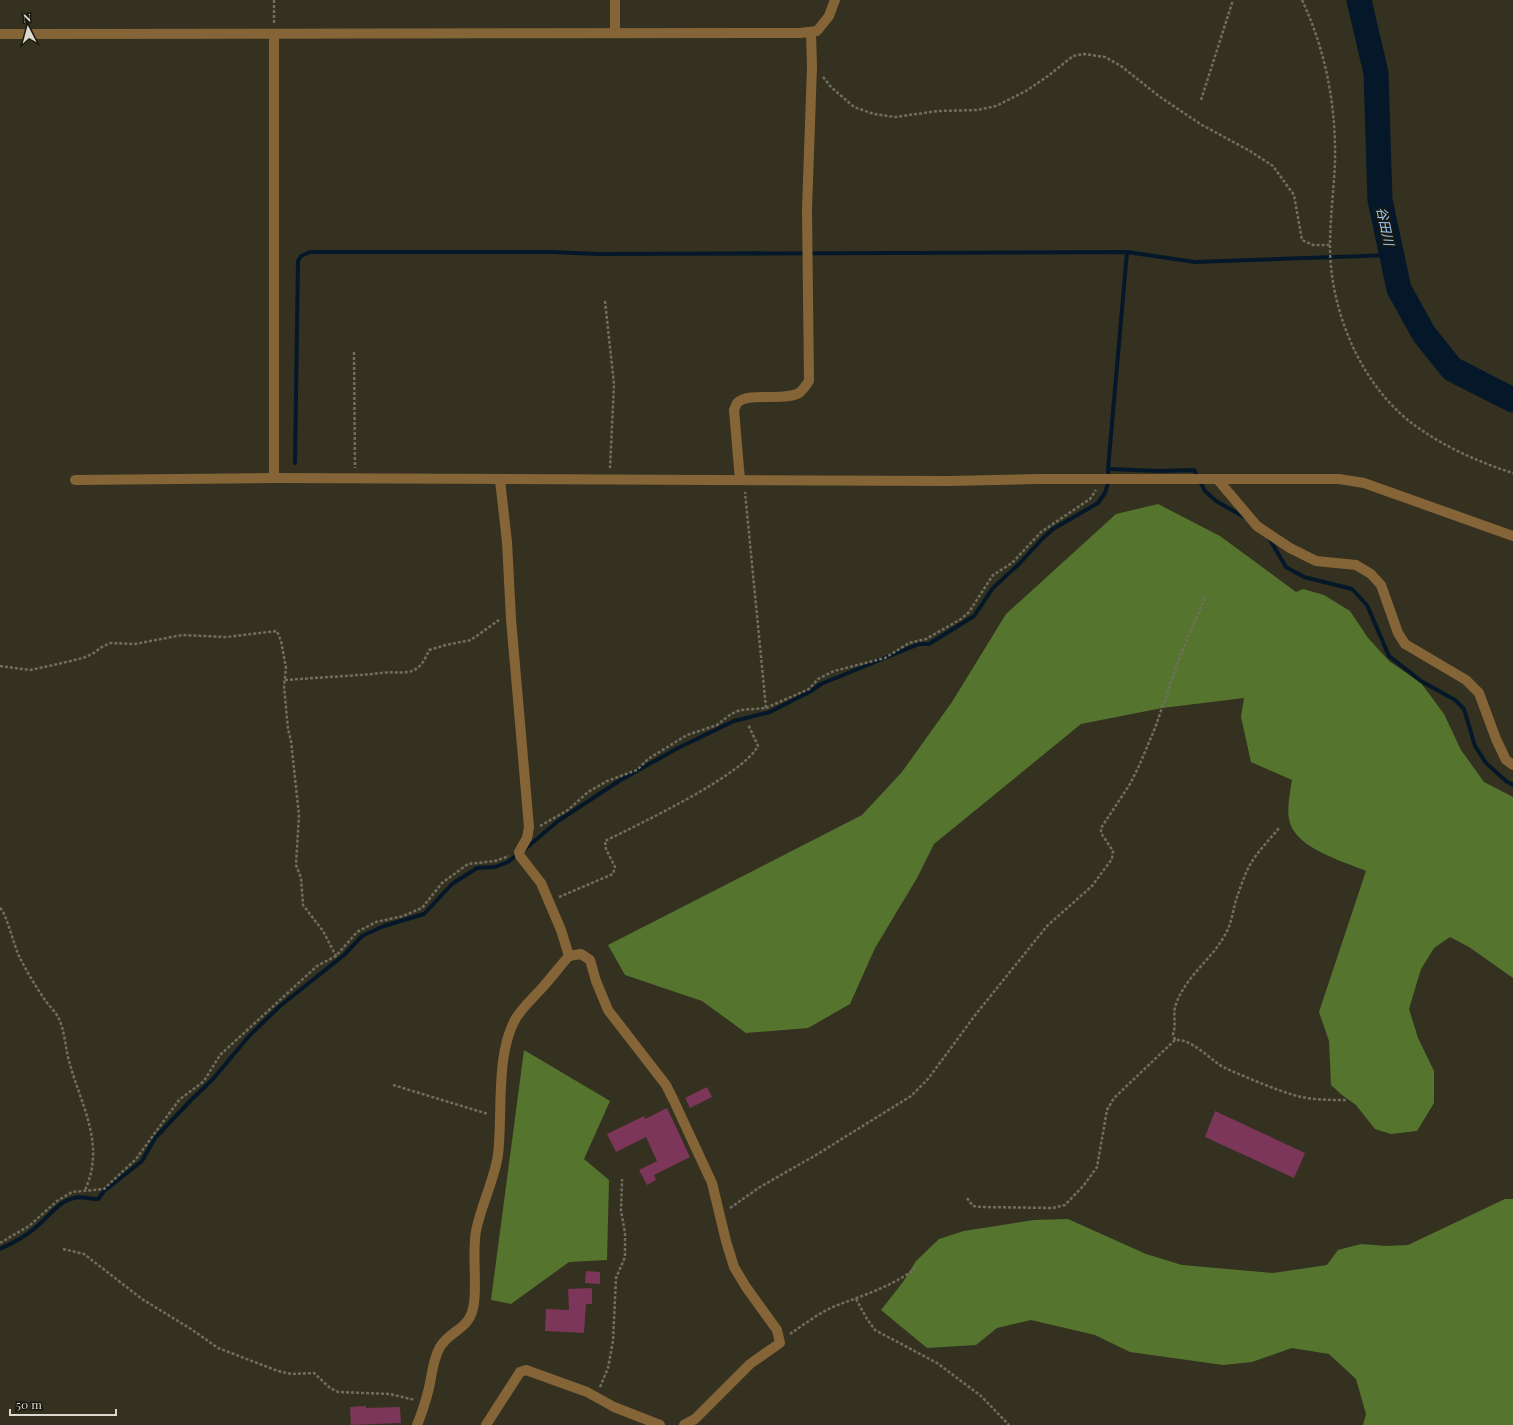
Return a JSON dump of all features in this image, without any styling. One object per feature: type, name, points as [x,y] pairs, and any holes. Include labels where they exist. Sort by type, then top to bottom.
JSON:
[{"type":"street","points":[[615,0],[615,33]]},
{"type":"street","points":[[0,34],[811,32],[817,31],[823,24],[832,11],[835,0]]},
{"type":"street","points":[[740,480],[734,410],[737,403],[747,398],[797,394],[809,381],[808,210],[812,66],[811,32]]},
{"type":"street","points":[[274,34],[274,478]]},
{"type":"street","points":[[75,480],[274,478],[500,480],[1356,480],[1513,536]]},
{"type":"street","points":[[500,480],[507,542],[529,831],[518,852],[520,858],[537,875],[550,901],[569,956]]},
{"type":"street","points":[[1218,480],[1256,526],[1290,548],[1316,561],[1356,565],[1371,574],[1381,585],[1398,632],[1405,644],[1466,680],[1479,693],[1496,739],[1506,760],[1513,765]]},
{"type":"street","points":[[417,1425],[425,1402],[434,1362],[440,1346],[465,1325],[474,1303],[476,1279],[474,1245],[478,1219],[494,1174],[498,1155],[501,1088],[504,1060],[511,1029],[516,1018],[526,1005],[569,956],[581,954],[590,960],[596,981],[608,1010],[666,1085],[707,1171],[716,1194],[726,1241],[739,1277],[777,1330],[780,1338],[780,1343],[750,1364],[713,1403],[695,1419],[684,1425]]},
{"type":"street","points":[[486,1425],[520,1372],[523,1371],[530,1371],[596,1397],[614,1407],[660,1425]]},
{"type":"path","points":[[274,0],[274,34]]},
{"type":"path","points":[[1201,100],[1233,0]]},
{"type":"path","points":[[1302,0],[1312,20],[1331,90],[1335,161],[1330,245],[1335,297],[1356,353],[1373,382],[1394,406],[1419,429],[1447,445],[1513,473]]},
{"type":"path","points":[[812,66],[818,68],[831,87],[854,107],[874,114],[895,117],[938,111],[977,110],[986,108],[1008,101],[1026,91],[1073,56],[1097,55],[1112,59],[1160,97],[1196,121],[1250,151],[1273,166],[1294,195],[1302,240],[1313,245],[1330,245]]},
{"type":"path","points":[[605,301],[614,384],[610,480]]},
{"type":"path","points":[[354,352],[355,479]]},
{"type":"path","points":[[740,480],[746,498],[766,708]]},
{"type":"path","points":[[529,831],[532,831],[563,813],[588,792],[603,783],[637,770],[648,758],[693,732],[711,727],[740,710],[766,708],[809,689],[818,679],[834,671],[885,658],[909,643],[926,639],[961,619],[969,612],[993,574],[1012,563],[1041,532],[1090,499],[1097,486],[1098,480]]},
{"type":"path","points":[[720,1215],[760,1187],[911,1096],[928,1079],[976,1014],[1047,926],[1098,880],[1112,859],[1112,851],[1101,832],[1101,828],[1130,784],[1139,766],[1155,728],[1180,656],[1206,595]]},
{"type":"path","points":[[285,680],[368,674],[388,671],[392,673],[413,671],[420,668],[424,663],[429,650],[471,640],[497,621],[512,619]]},
{"type":"path","points":[[0,666],[30,670],[83,658],[110,643],[135,644],[182,635],[226,637],[277,631],[283,648],[286,668],[285,680],[288,729],[291,741],[299,815],[296,865],[301,878],[303,905],[323,931],[336,956]]},
{"type":"path","points":[[550,901],[613,874],[615,867],[606,849],[605,841],[709,786],[735,769],[758,746],[748,724]]},
{"type":"path","points":[[1175,1040],[1173,1034],[1175,1029],[1175,1006],[1195,972],[1216,949],[1226,934],[1237,898],[1251,864],[1280,827]]},
{"type":"path","points":[[0,1243],[29,1226],[57,1201],[72,1192],[104,1189],[136,1159],[179,1100],[204,1081],[220,1055],[317,966],[336,956],[357,932],[376,922],[402,916],[422,908],[442,883],[468,864],[495,862],[518,852]]},
{"type":"path","points":[[0,908],[5,916],[20,958],[44,999],[58,1017],[66,1042],[69,1060],[90,1121],[93,1162],[89,1180],[84,1191]]},
{"type":"path","points":[[1175,1040],[1187,1042],[1224,1067],[1275,1088],[1298,1096],[1323,1100],[1346,1100]]},
{"type":"path","points":[[967,1198],[973,1206],[981,1207],[1053,1208],[1064,1205],[1084,1185],[1097,1167],[1107,1110],[1114,1098],[1175,1040]]},
{"type":"path","points":[[393,1085],[500,1118]]},
{"type":"path","points":[[596,1397],[608,1368],[613,1341],[616,1278],[625,1257],[625,1233],[621,1210],[622,1179]]},
{"type":"path","points":[[63,1249],[84,1254],[142,1299],[191,1329],[218,1348],[278,1371],[291,1374],[314,1373],[330,1388],[338,1392],[390,1394],[425,1402]]},
{"type":"path","points":[[780,1338],[790,1334],[837,1305],[884,1287],[916,1268]]},
{"type":"path","points":[[856,1299],[875,1330],[937,1363],[981,1396],[1009,1425]]},
{"type":"green space","points":[[1158,504],[1220,536],[1296,592],[1303,589],[1324,595],[1350,611],[1368,638],[1389,661],[1421,683],[1444,714],[1461,750],[1484,782],[1513,797],[1513,978],[1469,947],[1450,937],[1434,948],[1421,969],[1409,1009],[1418,1038],[1434,1071],[1434,1103],[1417,1131],[1391,1134],[1375,1129],[1356,1105],[1331,1085],[1329,1041],[1319,1012],[1366,871],[1311,847],[1295,832],[1290,823],[1288,813],[1292,780],[1251,762],[1241,717],[1244,698],[1162,708],[1081,724],[934,844],[917,878],[875,948],[850,1004],[808,1028],[746,1033],[702,1001],[625,975],[608,945],[862,815],[902,772],[952,702],[1006,614],[1116,514]]},
{"type":"green space","points":[[524,1050],[610,1101],[584,1159],[609,1180],[607,1260],[569,1262],[511,1304],[491,1300]]},
{"type":"green space","points":[[1505,1199],[1513,1199],[1513,1425],[1363,1425],[1366,1414],[1356,1379],[1329,1354],[1292,1348],[1252,1362],[1223,1365],[1130,1352],[1095,1335],[1031,1320],[997,1328],[976,1345],[927,1348],[881,1310],[903,1282],[916,1261],[939,1239],[964,1231],[1034,1220],[1068,1219],[1146,1254],[1182,1265],[1273,1273],[1327,1265],[1338,1250],[1361,1244],[1386,1246],[1408,1245]]},
{"type":"building","points":[[707,1087],[712,1097],[690,1108],[685,1098]]},
{"type":"building","points":[[667,1108],[690,1157],[654,1175],[656,1180],[647,1185],[639,1170],[657,1161],[646,1137],[616,1152],[607,1134],[644,1116],[645,1119]]},
{"type":"building","points":[[1215,1111],[1305,1153],[1294,1178],[1205,1137]]},
{"type":"building","points":[[586,1271],[600,1272],[600,1284],[585,1283]]},
{"type":"building","points":[[592,1288],[592,1304],[586,1304],[584,1333],[545,1331],[546,1309],[569,1310],[568,1289]]},
{"type":"building","points":[[366,1406],[366,1408],[400,1407],[401,1423],[351,1425],[350,1407]]},
{"type":"waterway","name":"谷田川","points":[[1359,0],[1376,73],[1380,200],[1399,289],[1424,334],[1452,369],[1513,400]]},
{"type":"waterway","points":[[295,463],[298,261],[301,256],[310,252],[550,252],[599,254],[1127,252],[1195,262],[1392,255]]},
{"type":"waterway","points":[[525,849],[558,821],[619,781],[678,748],[734,721],[770,712],[811,691],[821,684],[919,644],[929,644],[974,616],[993,588],[1053,529],[1098,503],[1105,493],[1109,480],[1108,469],[1127,252]]},
{"type":"waterway","points":[[1108,469],[1160,471],[1194,470],[1205,491],[1216,501],[1246,518]]},
{"type":"waterway","points":[[1269,538],[1286,567],[1304,577],[1352,589],[1367,605],[1389,656],[1421,681],[1455,700],[1464,709],[1475,746],[1486,763],[1506,781],[1513,785]]},
{"type":"waterway","points":[[0,1249],[27,1234],[68,1200],[77,1197],[98,1199],[104,1191],[142,1161],[155,1138],[212,1080],[250,1035],[280,1006],[344,955],[362,936],[384,926],[424,914],[452,884],[477,868],[495,867],[508,862],[519,853]]}]
